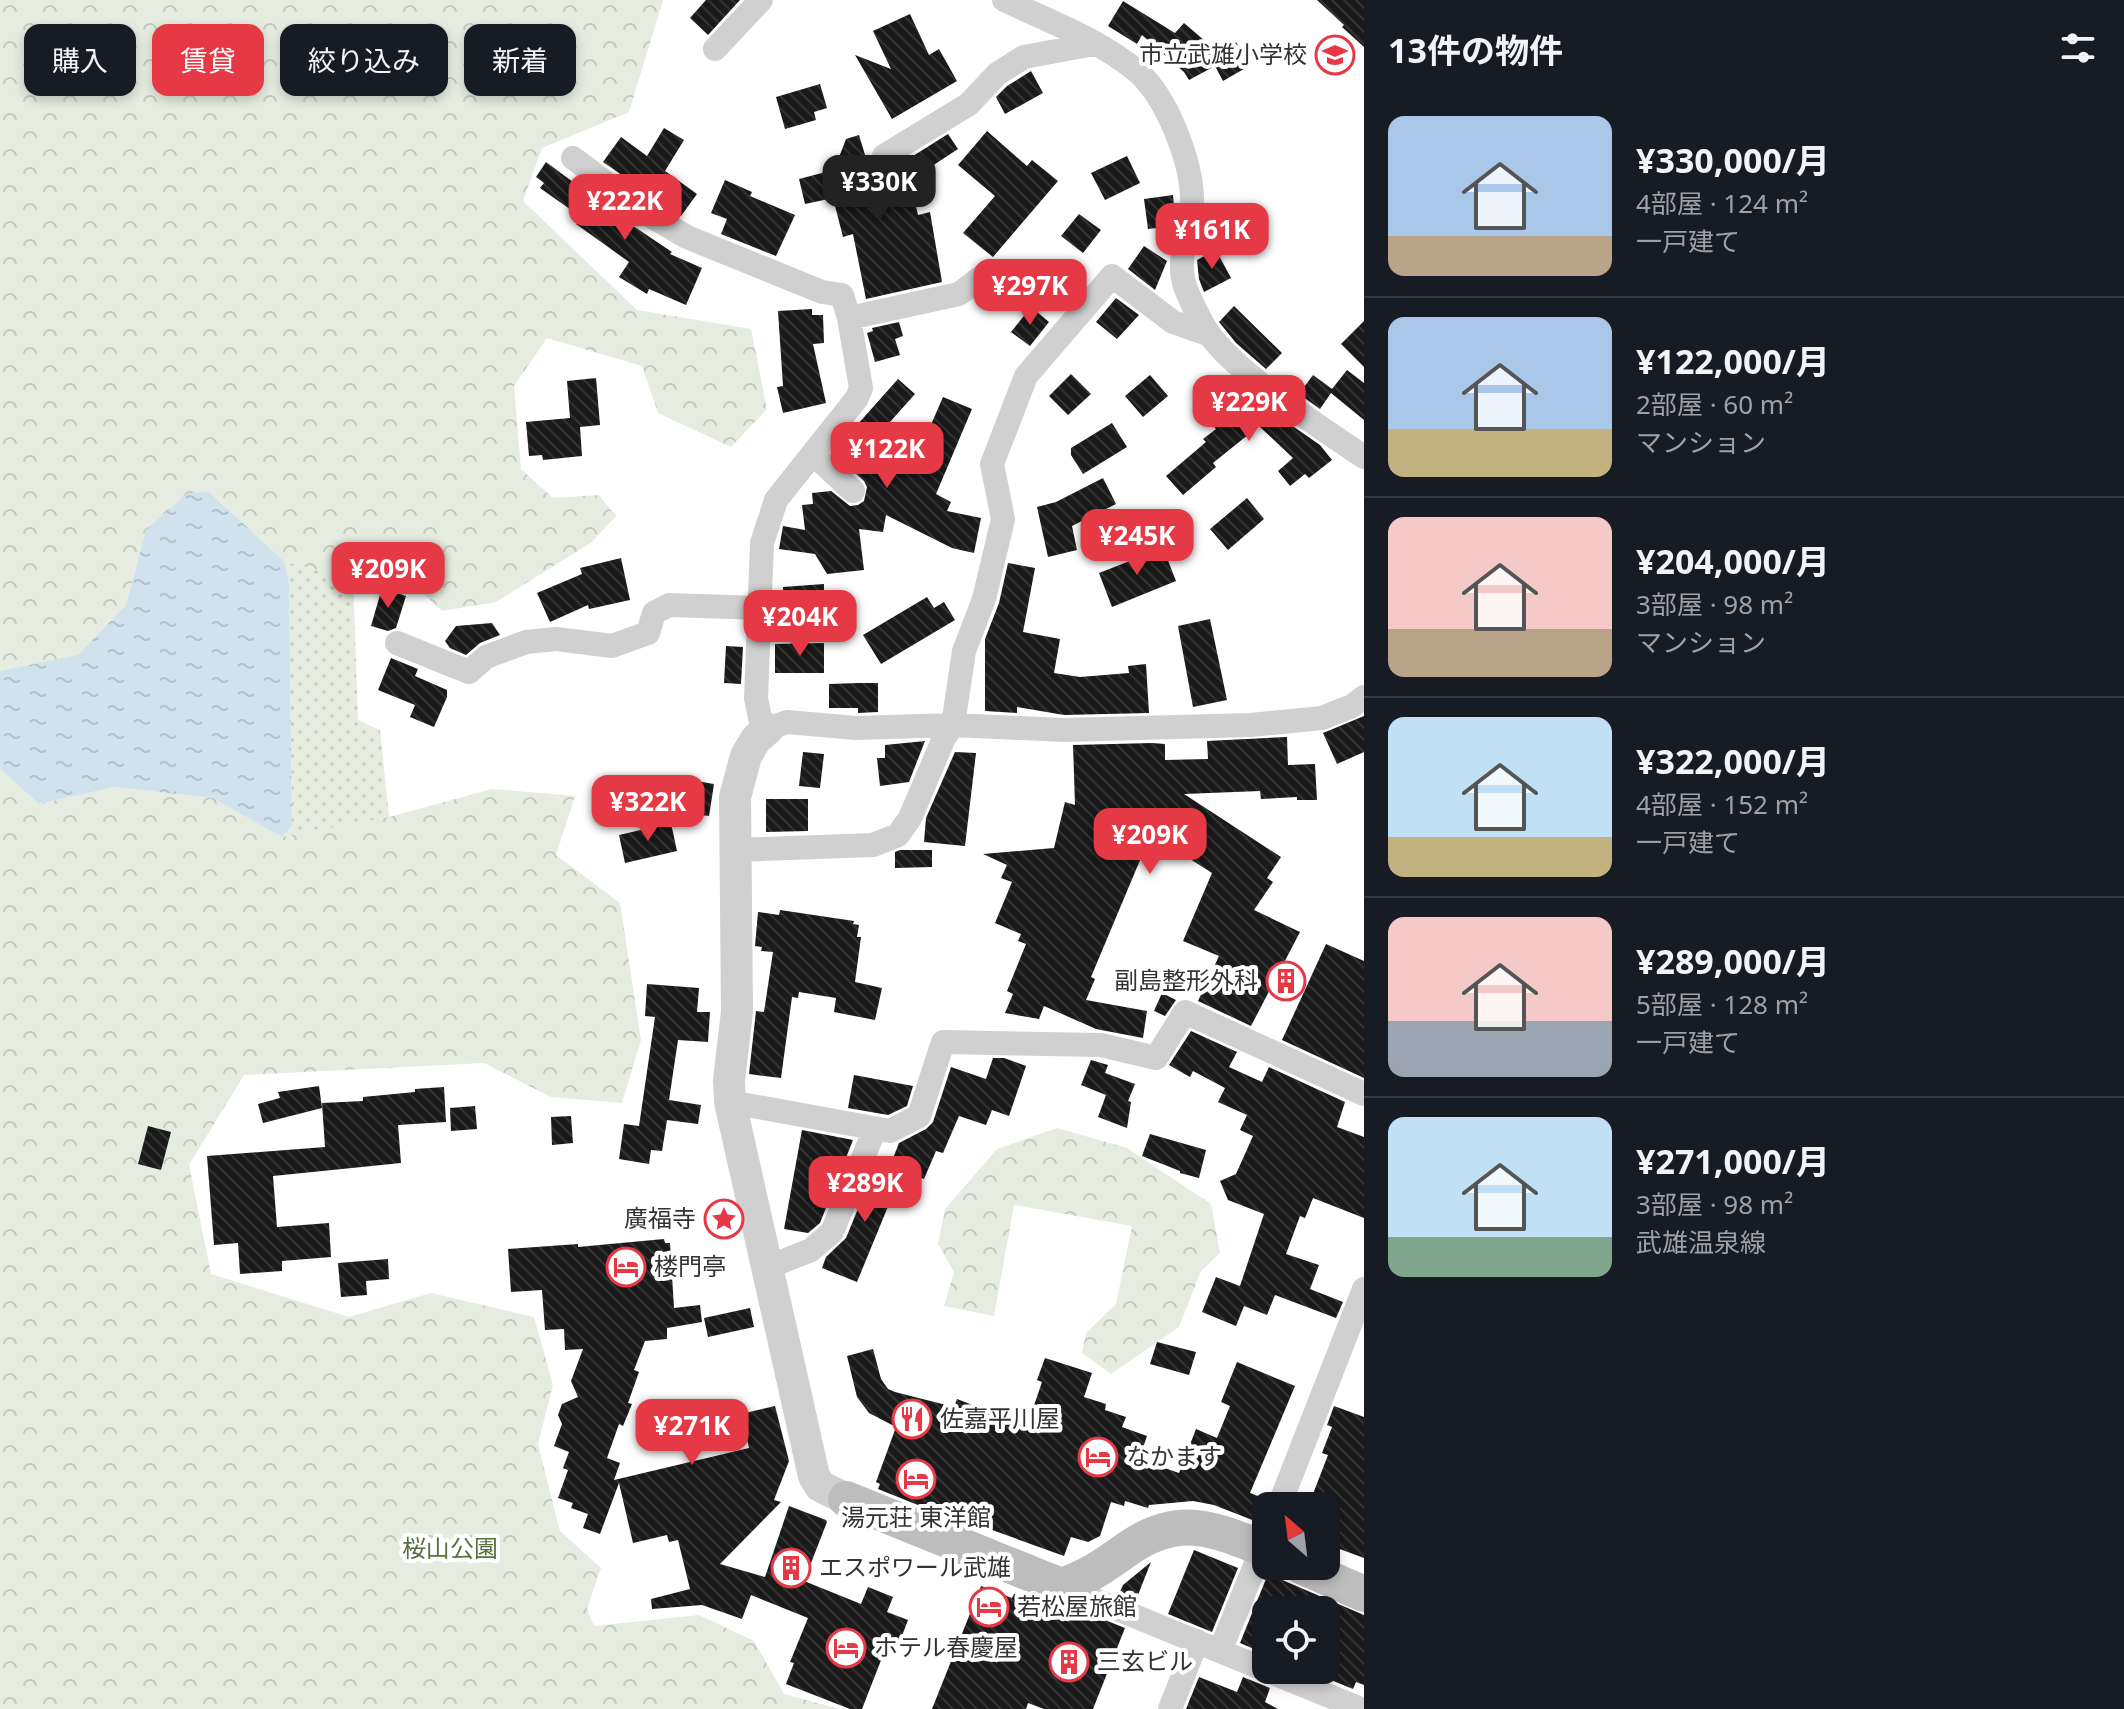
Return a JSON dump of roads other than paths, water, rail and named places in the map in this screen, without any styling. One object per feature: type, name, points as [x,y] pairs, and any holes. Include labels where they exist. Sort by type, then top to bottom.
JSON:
[{"type":"main road","points":[[846,1499],[1061,1586],[1081,1580],[1150,1535],[1172,1527],[1212,1529],[1252,1542]]},
{"type":"main road","points":[[1332,1580],[1364,1594]]},
{"type":"street","points":[[715,49],[761,0]]},
{"type":"street","points":[[1004,0],[1094,44],[1139,73],[1160,101],[1187,166],[1192,200],[1183,282],[1210,335],[1242,368],[1364,457]]},
{"type":"street","points":[[884,156],[969,104],[997,74],[1024,57],[1094,44]]},
{"type":"street","points":[[573,158],[649,215],[687,237],[822,292],[842,295],[861,388],[857,398],[776,500],[762,543],[756,698],[760,718],[768,729]]},
{"type":"street","points":[[849,318],[959,294],[989,271]]},
{"type":"street","points":[[734,850],[873,845],[898,835],[910,818],[944,738],[953,725],[964,651],[984,599],[1003,519],[992,464],[1026,376],[1112,276],[1173,322],[1210,335]]},
{"type":"street","points":[[813,454],[853,491]]},
{"type":"street","points":[[397,643],[469,672],[486,657],[526,642],[556,639],[612,646],[648,633],[654,613],[669,605],[760,608]]},
{"type":"street","points":[[846,1499],[820,1486],[814,1476],[730,1102],[729,1080],[737,1012],[735,797],[746,756],[756,739],[768,729],[787,722],[856,728],[953,725],[1064,730],[1251,725],[1322,718],[1352,706],[1364,697]]},
{"type":"street","points":[[730,1102],[890,1131],[919,1116],[943,1042],[1101,1045],[1156,1058],[1185,1012],[1364,1094]]},
{"type":"street","points":[[766,1268],[811,1250],[832,1232],[875,1129]]},
{"type":"street","points":[[1284,1492],[1364,1289]]},
{"type":"street","points":[[1220,1651],[1252,1576]]},
{"type":"street","points":[[1061,1586],[1361,1709]]},
{"type":"street","points":[[1170,1709],[1197,1641]]},
{"type":"water","points":[[209,492],[285,562],[289,584],[292,826],[282,837],[213,798],[115,787],[39,804],[0,769],[0,671],[78,655],[126,605],[146,530],[188,493]]},
{"type":"place","name":"市立武雄小学校","points":[[1335,55]]},
{"type":"place","name":"副島整形外科","points":[[1286,981]]},
{"type":"place","name":"廣福寺","points":[[724,1219]]},
{"type":"place","name":"楼門亭","points":[[626,1267]]},
{"type":"place","name":"佐嘉平川屋","points":[[912,1419]]},
{"type":"place","name":"なかます","points":[[1098,1457]]},
{"type":"place","name":"湯元荘 東洋館","points":[[916,1479]]},
{"type":"place","name":"エスポワール武雄","points":[[791,1568]]},
{"type":"place","name":"若松屋旅館","points":[[989,1607]]},
{"type":"place","name":"ホテル春慶屋","points":[[846,1648]]},
{"type":"place","name":"三玄ビル","points":[[1069,1662]]},
{"type":"park label","name":"桜山公園","points":[[450,1549]]}]
